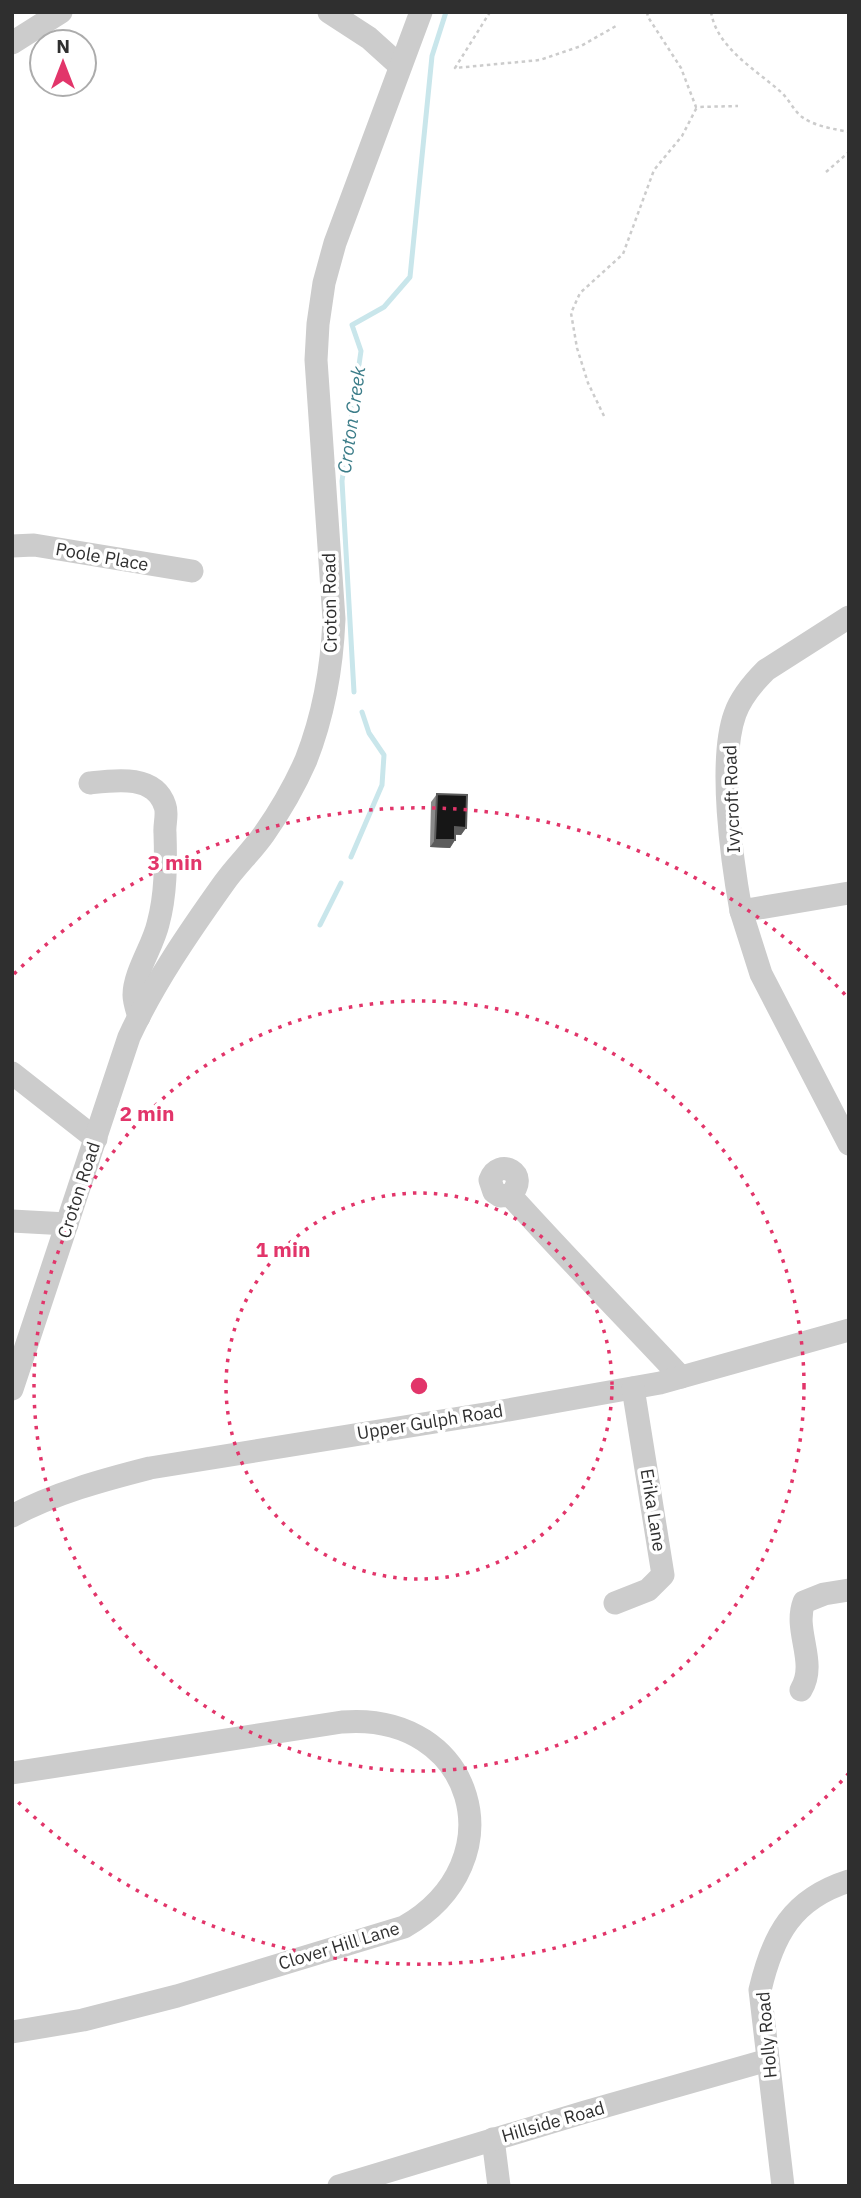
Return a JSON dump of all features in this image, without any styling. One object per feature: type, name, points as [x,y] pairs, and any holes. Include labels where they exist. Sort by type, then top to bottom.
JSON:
[{"type":"street","points":[[12,43],[61,12]]},
{"type":"street","points":[[329,12],[369,38],[400,66]]},
{"type":"street","name":"Croton Road","points":[[12,1389],[129,1037],[145,1003],[217,894],[264,835],[289,794],[318,727],[327,692],[334,619],[316,360],[318,324],[324,283],[335,243],[421,12]]},
{"type":"street","name":"Poole Place","points":[[12,546],[34,545],[192,571]]},
{"type":"street","name":"Ivycroft Road","points":[[849,617],[766,670],[746,694],[736,712],[728,748],[731,840],[741,911],[761,974],[849,1144]]},
{"type":"street","points":[[90,783],[125,779],[140,783],[158,793],[166,807],[163,896],[158,925],[134,995],[139,1017]]},
{"type":"street","points":[[741,911],[849,893]]},
{"type":"street","points":[[12,1073],[96,1139]]},
{"type":"street","points":[[510,1195],[569,1261],[681,1377]]},
{"type":"street","points":[[12,1221],[65,1231]]},
{"type":"street","points":[[12,1240],[20,1235],[65,1231]]},
{"type":"street","name":"Upper Gulph Road","points":[[12,1516],[56,1496],[150,1468],[633,1388],[849,1330]]},
{"type":"street","name":"Erika Lane","points":[[615,1603],[648,1590],[663,1575],[633,1388]]},
{"type":"street","points":[[801,1690],[808,1679],[802,1628],[804,1602],[824,1594],[849,1590]]},
{"type":"street","name":"Clover Hill Lane","points":[[12,1773],[342,1722],[374,1722],[403,1729],[432,1745],[456,1773],[470,1815],[466,1852],[458,1875],[437,1905],[404,1927],[177,1996],[83,2020],[12,2032]]},
{"type":"street","name":"Holly Road","points":[[783,2186],[761,1990],[768,1959],[778,1934],[794,1913],[829,1887],[849,1881]]},
{"type":"street","name":"Hillside Road","points":[[339,2186],[768,2060]]},
{"type":"street","points":[[493,2139],[499,2186]]},
{"type":"path","points":[[490,12],[455,68],[540,60],[582,46],[616,26]]},
{"type":"path","points":[[604,416],[588,383],[577,348],[571,313],[580,293],[623,254],[654,170],[682,136],[697,107],[681,68],[647,12]]},
{"type":"path","points":[[710,12],[711,22],[732,52],[784,94],[792,108],[803,118],[849,132]]},
{"type":"path","points":[[697,107],[738,106]]},
{"type":"path","points":[[826,172],[849,152]]},
{"type":"building","points":[[437,794],[467,795],[466,828],[455,827],[455,840],[435,840]]},
{"type":"waterway","name":"Croton Creek","points":[[354,692],[342,481],[361,351],[352,325],[384,307],[410,277],[432,56],[446,12]]},
{"type":"waterway","name":"Croton Creek","points":[[351,857],[382,785],[384,755],[369,733],[362,712]]},
{"type":"waterway","name":"Croton Creek","points":[[320,925],[341,883]]}]
